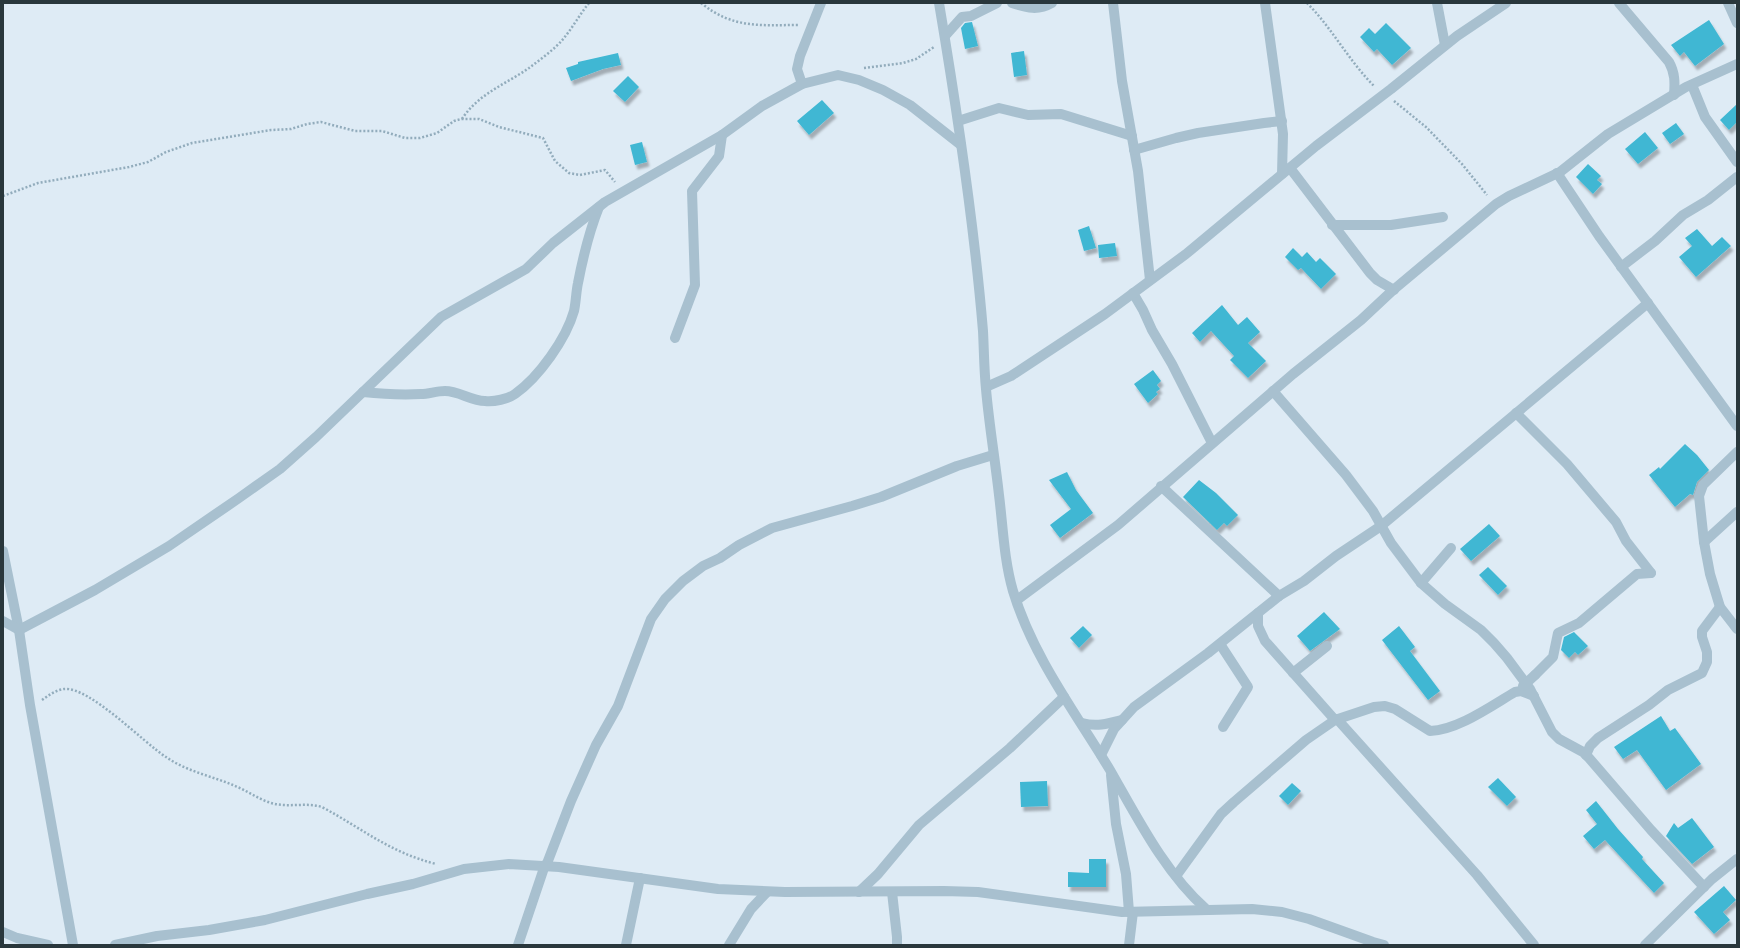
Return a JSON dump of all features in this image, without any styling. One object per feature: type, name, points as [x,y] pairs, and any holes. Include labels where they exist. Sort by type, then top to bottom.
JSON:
[{"type":"street","points":[[802,84],[797,69],[800,56],[821,3]]},
{"type":"street","points":[[939,3],[961,145],[982,324],[986,387],[993,455],[999,493],[1004,550],[1017,600],[1028,632],[1064,697],[1082,723],[1137,818],[1176,876],[1192,897],[1206,909]]},
{"type":"street","points":[[945,37],[962,17],[971,16],[997,3]]},
{"type":"street","points":[[1012,3],[1032,9],[1052,3]]},
{"type":"street","points":[[1113,3],[1122,81],[1134,150],[1150,280]]},
{"type":"street","points":[[1265,3],[1284,134],[1286,171],[1370,273],[1377,280],[1394,290]]},
{"type":"street","points":[[1437,3],[1445,45]]},
{"type":"street","points":[[986,387],[1011,376],[1105,314],[1186,254],[1286,171],[1445,45],[1506,3]]},
{"type":"street","points":[[1619,3],[1669,62],[1675,78],[1674,94]]},
{"type":"street","points":[[1728,3],[1737,23]]},
{"type":"street","points":[[1017,600],[1118,525],[1161,486],[1321,350],[1361,320],[1394,290],[1496,204],[1509,196],[1557,173],[1576,161],[1608,134],[1674,94],[1692,84],[1737,64]]},
{"type":"street","points":[[19,630],[95,590],[169,546],[280,469],[363,392],[441,316],[526,269],[553,243],[599,207],[722,135],[762,106],[802,84],[838,75],[859,80],[883,90],[910,105],[961,145]]},
{"type":"street","points":[[1692,84],[1705,116],[1737,162]]},
{"type":"street","points":[[958,121],[999,108],[1028,115],[1061,114],[1132,136]]},
{"type":"street","points":[[1134,150],[1198,133],[1264,123],[1282,122]]},
{"type":"street","points":[[675,338],[695,285],[692,191],[718,156],[722,135]]},
{"type":"street","points":[[1557,173],[1577,205],[1621,267],[1737,426]]},
{"type":"street","points":[[1621,267],[1655,241],[1683,215],[1718,193],[1737,177]]},
{"type":"street","points":[[363,392],[394,395],[423,394],[433,391],[459,392],[472,399],[485,402],[514,395],[528,382],[559,344],[569,325],[574,309],[589,233],[599,207]]},
{"type":"street","points":[[1332,225],[1391,225],[1443,217]]},
{"type":"street","points":[[1133,293],[1172,364],[1212,443]]},
{"type":"street","points":[[1101,755],[1108,739],[1134,707],[1220,644],[1279,596],[1304,581],[1336,556],[1381,526],[1648,303]]},
{"type":"street","points":[[1273,391],[1346,475],[1391,543],[1421,583],[1445,604],[1481,630],[1507,658],[1534,696],[1552,732],[1559,739],[1586,755],[1651,830],[1704,887]]},
{"type":"street","points":[[1516,413],[1567,464],[1616,522],[1626,541],[1651,573],[1637,574],[1579,623],[1558,633],[1552,658],[1523,686]]},
{"type":"street","points":[[1737,452],[1703,485],[1700,491],[1700,514],[1710,574],[1720,607],[1737,628]]},
{"type":"street","points":[[518,945],[570,801],[596,745],[618,706],[651,619],[665,599],[683,581],[703,566],[772,528],[852,506],[957,466],[993,455]]},
{"type":"street","points":[[1161,486],[1279,596]]},
{"type":"street","points":[[1704,542],[1737,512]]},
{"type":"street","points":[[1421,583],[1451,548]]},
{"type":"street","points":[[3,551],[19,630],[30,708],[73,945]]},
{"type":"street","points":[[1576,748],[1594,742],[1649,705],[1668,690],[1702,673],[1707,662],[1707,652],[1702,637],[1703,627],[1720,607]]},
{"type":"street","points":[[1258,613],[1258,626],[1265,641],[1472,870],[1534,945]]},
{"type":"street","points":[[3,621],[19,630]]},
{"type":"street","points":[[1220,644],[1248,688],[1223,727]]},
{"type":"street","points":[[1293,673],[1328,646]]},
{"type":"street","points":[[1176,876],[1193,856],[1221,814],[1306,740],[1336,720],[1374,707],[1385,706],[1395,709],[1430,731],[1437,731],[1463,721],[1514,692],[1521,691],[1534,696]]},
{"type":"street","points":[[859,892],[878,874],[919,825],[1010,748],[1064,697]]},
{"type":"street","points":[[1082,723],[1092,726],[1101,726],[1122,720]]},
{"type":"street","points":[[1586,755],[1594,742]]},
{"type":"street","points":[[1110,771],[1116,824],[1126,874],[1131,912],[1129,945]]},
{"type":"street","points":[[1644,945],[1704,887],[1737,859]]},
{"type":"street","points":[[115,945],[157,936],[208,930],[265,920],[336,901],[413,884],[464,868],[509,864],[546,866],[718,889],[767,892],[978,892],[1055,904],[1131,912],[1252,909],[1282,912],[1309,918],[1384,945]]},
{"type":"street","points":[[626,945],[640,878]]},
{"type":"street","points":[[729,945],[751,909],[767,892]]},
{"type":"street","points":[[892,892],[897,945]]},
{"type":"street","points":[[3,932],[18,938],[48,945]]},
{"type":"path","points":[[461,119],[469,108],[479,100],[529,68],[553,49],[564,38],[589,3]]},
{"type":"path","points":[[702,3],[711,11],[741,24],[760,26],[811,26]]},
{"type":"path","points":[[1307,3],[1329,28],[1359,68],[1383,95],[1426,127],[1462,164],[1496,204]]},
{"type":"path","points":[[838,75],[872,66],[903,64],[916,59],[945,37]]},
{"type":"path","points":[[3,196],[38,183],[129,167],[148,162],[166,152],[192,143],[254,133],[291,129],[307,124],[321,122],[355,131],[382,131],[405,138],[420,138],[430,136],[454,121],[461,119],[479,119],[499,127],[543,138],[555,161],[569,173],[580,175],[604,170],[623,192]]},
{"type":"path","points":[[30,708],[54,692],[65,689],[77,692],[91,699],[107,710],[168,759],[273,803],[314,804],[322,807],[388,846],[405,854],[438,864]]},
{"type":"building","points":[[1709,20],[1724,44],[1695,66],[1684,52],[1680,56],[1671,45]]},
{"type":"building","points":[[972,22],[978,46],[965,49],[961,28],[965,23]]},
{"type":"building","points":[[1386,23],[1411,48],[1392,65],[1377,49],[1374,52],[1360,37],[1369,28],[1375,34]]},
{"type":"building","points":[[1024,51],[1027,75],[1014,77],[1011,53]]},
{"type":"building","points":[[618,53],[621,65],[603,69],[571,81],[566,68],[578,64],[578,62]]},
{"type":"building","points":[[628,76],[639,87],[625,102],[613,91]]},
{"type":"building","points":[[822,100],[834,113],[809,135],[797,121]]},
{"type":"building","points":[[1737,104],[1737,122],[1729,130],[1720,120]]},
{"type":"building","points":[[1676,123],[1684,134],[1670,144],[1662,133]]},
{"type":"building","points":[[1645,132],[1658,148],[1638,164],[1625,149]]},
{"type":"building","points":[[642,142],[647,162],[635,165],[630,145]]},
{"type":"building","points":[[1588,164],[1601,176],[1597,180],[1602,184],[1593,194],[1576,177]]},
{"type":"building","points":[[1089,226],[1096,248],[1084,251],[1078,230]]},
{"type":"building","points":[[1697,229],[1712,246],[1722,237],[1731,246],[1696,277],[1679,257],[1692,246],[1685,238]]},
{"type":"building","points":[[1115,243],[1117,256],[1099,258],[1098,245]]},
{"type":"building","points":[[1293,248],[1302,257],[1307,252],[1316,262],[1320,258],[1336,274],[1321,289],[1301,268],[1298,270],[1285,257]]},
{"type":"building","points":[[1222,305],[1238,325],[1247,317],[1260,332],[1248,343],[1266,361],[1248,378],[1230,360],[1234,356],[1211,331],[1200,342],[1192,333]]},
{"type":"building","points":[[1153,370],[1161,381],[1157,385],[1160,389],[1156,392],[1158,394],[1148,403],[1134,384]]},
{"type":"building","points":[[1685,444],[1697,455],[1709,470],[1697,482],[1693,495],[1690,494],[1675,507],[1649,475],[1659,467],[1660,469]]},
{"type":"building","points":[[1067,472],[1076,490],[1093,513],[1060,538],[1050,525],[1071,509],[1049,480]]},
{"type":"building","points":[[1199,480],[1216,493],[1238,515],[1227,526],[1224,523],[1217,530],[1183,497]]},
{"type":"building","points":[[1489,524],[1500,536],[1471,561],[1460,549]]},
{"type":"building","points":[[1488,567],[1507,586],[1498,595],[1479,575]]},
{"type":"building","points":[[1324,612],[1340,629],[1310,651],[1297,636]]},
{"type":"building","points":[[1083,626],[1092,635],[1079,648],[1070,638]]},
{"type":"building","points":[[1399,626],[1415,647],[1410,651],[1440,691],[1428,700],[1382,640]]},
{"type":"building","points":[[1574,632],[1588,646],[1578,655],[1575,652],[1569,658],[1561,650],[1564,637]]},
{"type":"building","points":[[1661,716],[1670,731],[1675,728],[1701,764],[1666,790],[1637,750],[1623,759],[1614,747]]},
{"type":"building","points":[[1498,778],[1516,797],[1507,806],[1488,787]]},
{"type":"building","points":[[1047,781],[1048,806],[1021,807],[1020,782]]},
{"type":"building","points":[[1292,783],[1301,791],[1288,805],[1279,796]]},
{"type":"building","points":[[1596,801],[1643,857],[1642,859],[1664,883],[1654,893],[1605,840],[1594,849],[1583,836],[1597,824],[1586,810]]},
{"type":"building","points":[[1692,818],[1714,847],[1692,864],[1666,836],[1674,823],[1678,828]]},
{"type":"building","points":[[1089,859],[1106,859],[1106,887],[1068,887],[1068,872],[1089,873]]},
{"type":"building","points":[[1724,886],[1736,900],[1723,912],[1730,920],[1714,934],[1694,912]]}]
